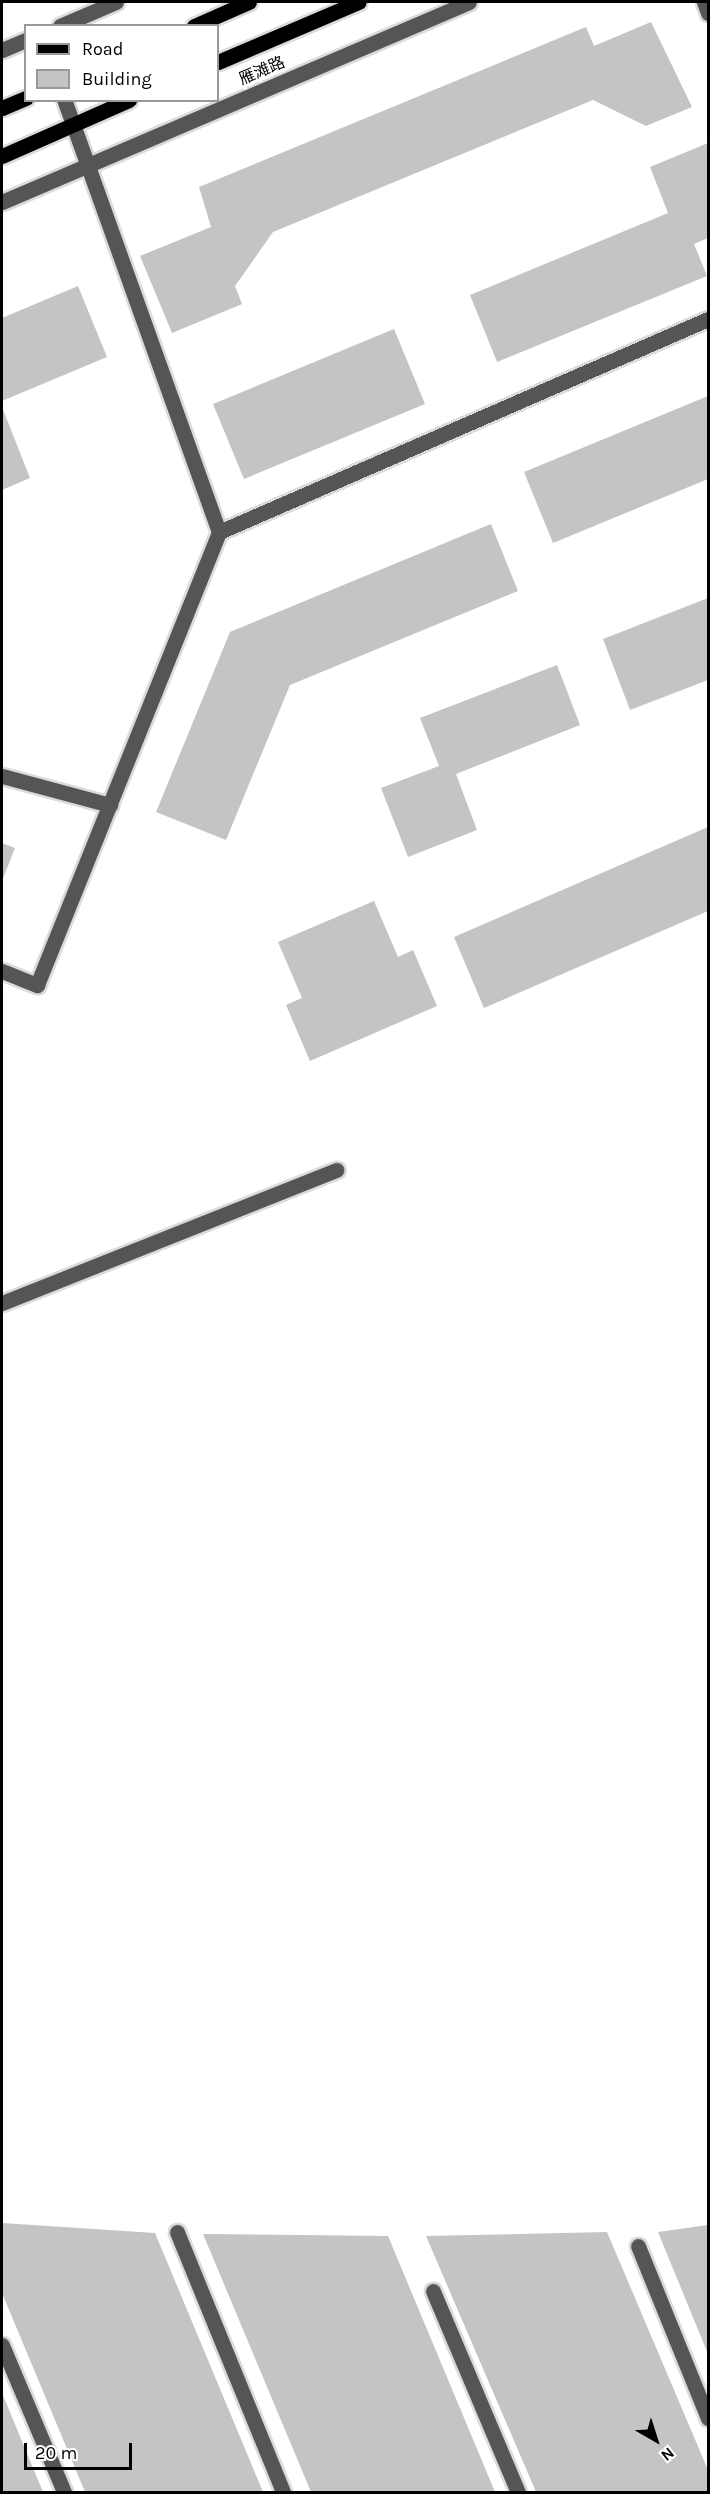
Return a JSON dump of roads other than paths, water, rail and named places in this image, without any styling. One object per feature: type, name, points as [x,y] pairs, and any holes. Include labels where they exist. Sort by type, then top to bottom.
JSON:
[{"type":"main road","points":[[199,24],[249,2]]},
{"type":"main road","name":"雁滩路","points":[[219,62],[359,2]]},
{"type":"main road","points":[[2,108],[24,99]]},
{"type":"main road","points":[[2,156],[125,102]]},
{"type":"street","points":[[65,24],[116,2]]},
{"type":"street","name":"雁滩路","points":[[2,202],[470,2]]},
{"type":"street","points":[[704,2],[708,13]]},
{"type":"street","points":[[2,50],[24,41]]},
{"type":"street","points":[[2,971],[37,986],[219,532],[71,126],[65,102]]},
{"type":"street","points":[[219,532],[708,319]]},
{"type":"street","points":[[2,776],[110,805]]},
{"type":"street","points":[[2,1303],[337,1170]]},
{"type":"street","points":[[177,2232],[283,2493]]},
{"type":"street","points":[[638,2246],[708,2418]]},
{"type":"street","points":[[433,2291],[518,2493]]},
{"type":"street","points":[[2,2345],[64,2493]]}]
